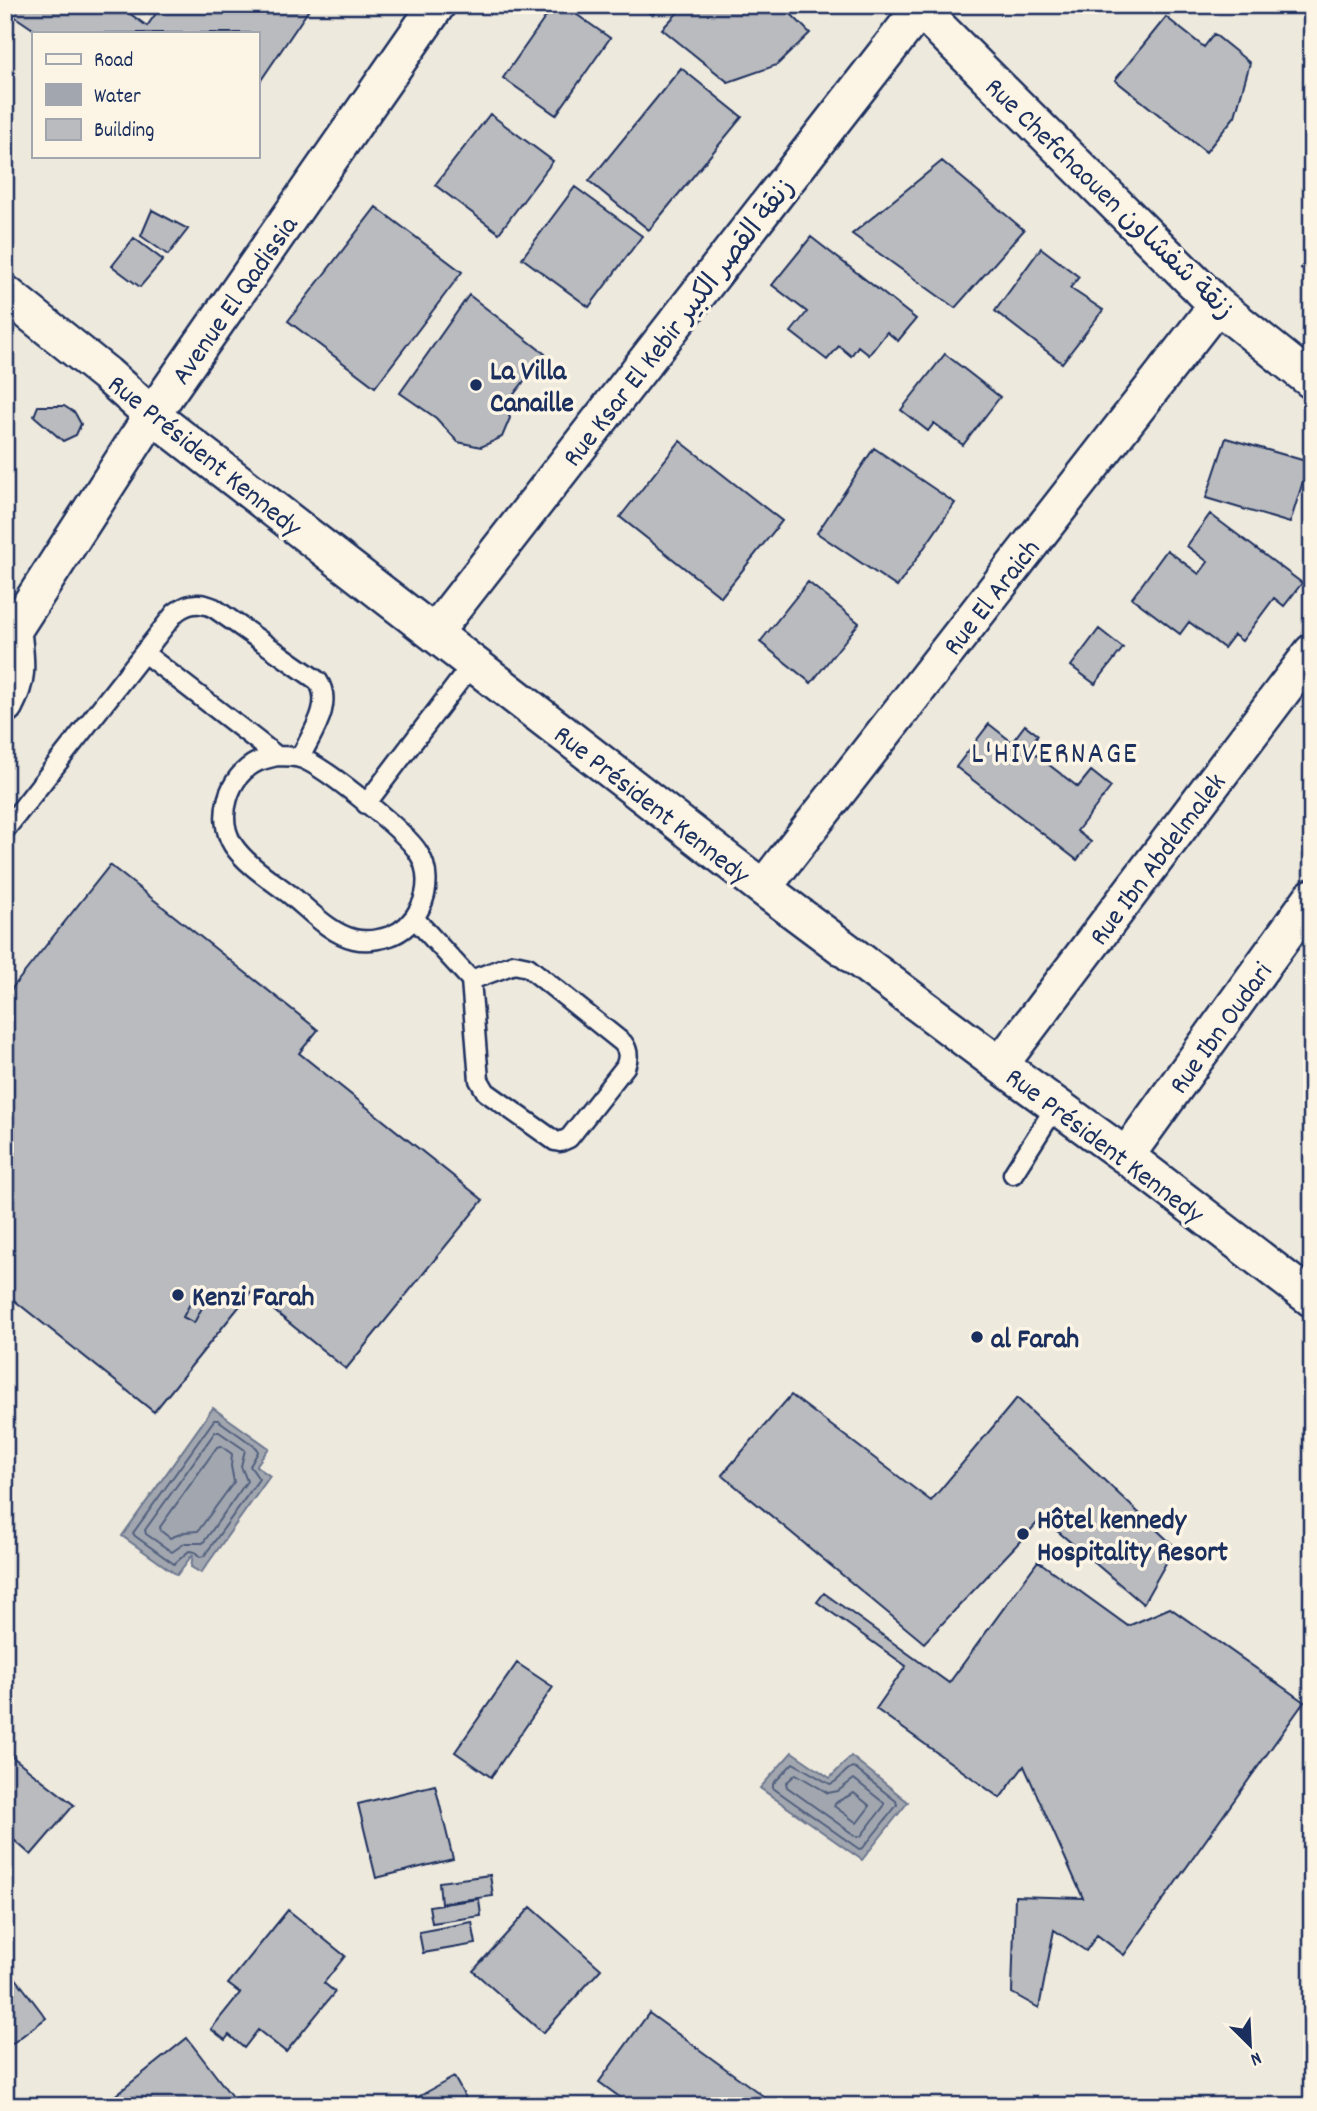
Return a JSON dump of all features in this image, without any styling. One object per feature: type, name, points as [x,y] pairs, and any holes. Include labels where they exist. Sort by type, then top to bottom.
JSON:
[{"type":"street","name":"Avenue El Qadissia","points":[[5,705],[14,688],[17,672],[9,632],[152,415],[437,5]]},
{"type":"street","name":"Rue Chefchaouen زنقة شفشاون","points":[[918,7],[1217,305],[1312,381]]},
{"type":"street","name":"Rue Ksar El Kebir زنقة القصر الكبير","points":[[434,633],[918,7]]},
{"type":"street","name":"Rue Président Kennedy","points":[[5,293],[106,374],[152,415],[763,888],[1126,1156],[1312,1299]]},
{"type":"street","name":"Rue El Araich","points":[[763,888],[1217,305]]},
{"type":"street","name":"Rue Ibn Abdelmalek","points":[[1000,1065],[1312,652]]},
{"type":"street","name":"Rue Ibn Oudari","points":[[1126,1156],[1312,897]]},
{"type":"lane","points":[[5,830],[181,607],[198,603],[214,608],[311,675],[323,688],[324,707],[300,758]]},
{"type":"lane","points":[[144,653],[277,756]]},
{"type":"lane","points":[[366,804],[473,663]]},
{"type":"lane","points":[[277,756],[300,758],[320,768],[366,804],[405,836],[419,853],[427,875],[425,898],[415,919],[397,933],[375,941],[352,939],[331,929],[247,861],[232,843],[225,821],[227,798],[237,778],[255,763],[277,756]]},
{"type":"lane","points":[[415,919],[471,980],[478,1076],[481,1085],[486,1092],[555,1141],[565,1140],[625,1067],[629,1057],[626,1048],[523,965],[514,964],[471,980]]},
{"type":"lane","points":[[1013,1174],[1056,1106]]},
{"type":"water","points":[[213,1408],[269,1448],[256,1466],[270,1476],[201,1573],[191,1567],[193,1554],[177,1575],[122,1536]]},
{"type":"water","points":[[792,1752],[830,1778],[851,1756],[908,1802],[862,1860],[760,1788]]},
{"type":"building","points":[[5,5],[118,5],[147,26],[162,5],[312,5],[259,83],[259,32],[38,32],[5,10]]},
{"type":"building","points":[[554,5],[563,5],[610,38],[556,115],[503,78]]},
{"type":"building","points":[[639,5],[660,5],[653,15]]},
{"type":"building","points":[[685,5],[782,5],[810,33],[777,65],[728,82],[662,29]]},
{"type":"building","points":[[1166,17],[1204,47],[1214,34],[1250,63],[1235,116],[1206,152],[1115,80]]},
{"type":"building","points":[[681,68],[742,117],[649,230],[589,181]]},
{"type":"building","points":[[490,114],[553,161],[499,233],[435,185]]},
{"type":"building","points":[[942,161],[1024,230],[955,308],[852,234]]},
{"type":"building","points":[[575,187],[642,236],[589,307],[522,258]]},
{"type":"building","points":[[376,207],[462,272],[375,387],[288,321]]},
{"type":"building","points":[[152,210],[188,229],[168,255],[141,236]]},
{"type":"building","points":[[811,237],[916,319],[898,341],[887,332],[869,355],[858,346],[851,356],[839,346],[827,360],[791,332],[807,312],[772,285]]},
{"type":"building","points":[[134,238],[163,260],[140,287],[112,266]]},
{"type":"building","points":[[1041,248],[1079,277],[1070,288],[1103,310],[1062,363],[995,311]]},
{"type":"building","points":[[1312,264],[1312,277],[1301,268]]},
{"type":"building","points":[[469,295],[545,354],[505,406],[510,418],[502,437],[481,447],[458,442],[436,418],[400,393]]},
{"type":"building","points":[[945,354],[1000,397],[963,445],[934,423],[928,431],[901,410]]},
{"type":"building","points":[[38,406],[64,406],[75,413],[81,424],[76,435],[63,441],[34,416]]},
{"type":"building","points":[[1226,438],[1309,462],[1290,523],[1206,498]]},
{"type":"building","points":[[680,441],[782,521],[721,597],[620,517]]},
{"type":"building","points":[[874,448],[955,503],[897,587],[817,533]]},
{"type":"building","points":[[1210,514],[1302,583],[1284,606],[1274,598],[1242,641],[1234,635],[1224,648],[1189,622],[1180,634],[1132,598],[1167,550],[1199,574],[1208,562],[1187,546]]},
{"type":"building","points":[[808,582],[859,623],[811,683],[760,642]]},
{"type":"building","points":[[1099,629],[1123,648],[1095,684],[1071,666]]},
{"type":"building","points":[[989,724],[1012,742],[1025,725],[1038,735],[1027,748],[1078,787],[1091,771],[1111,787],[1077,831],[1091,842],[1077,860],[956,767]]},
{"type":"building","points":[[110,865],[318,1030],[299,1053],[483,1200],[346,1369],[251,1292],[154,1412],[5,1293],[5,997]]},
{"type":"building","points":[[193,1298],[204,1304],[194,1323],[183,1317]]},
{"type":"building","points":[[791,1395],[931,1501],[1017,1398],[1175,1547],[1143,1604],[1042,1518],[924,1643],[722,1475]]},
{"type":"building","points":[[1038,1561],[1128,1626],[1170,1608],[1304,1702],[1124,1955],[1097,1935],[1086,1951],[1054,1930],[1039,2008],[1012,1993],[1015,1896],[1083,1898],[1024,1766],[1000,1798],[876,1709],[906,1666],[817,1602],[824,1593],[949,1683]]},
{"type":"building","points":[[517,1663],[553,1687],[491,1777],[455,1752]]},
{"type":"building","points":[[5,1751],[74,1805],[31,1855],[5,1832]]},
{"type":"building","points":[[435,1785],[453,1859],[376,1878],[358,1804]]},
{"type":"building","points":[[490,1875],[493,1896],[441,1903],[439,1882]]},
{"type":"building","points":[[479,1899],[481,1916],[432,1923],[429,1906]]},
{"type":"building","points":[[531,1907],[601,1969],[543,2033],[473,1971]]},
{"type":"building","points":[[288,1910],[345,1956],[324,1983],[335,1992],[286,2052],[258,2030],[244,2048],[229,2035],[225,2040],[211,2029],[240,1993],[228,1984]]},
{"type":"building","points":[[472,1922],[476,1944],[423,1953],[419,1932]]},
{"type":"building","points":[[5,1964],[46,2018],[5,2049]]},
{"type":"building","points":[[649,2013],[777,2106],[632,2106],[599,2082]]},
{"type":"building","points":[[187,2038],[239,2106],[102,2106]]},
{"type":"building","points":[[454,2077],[470,2106],[402,2106]]},
{"type":"place","name":"La Villa Canaille","points":[[476,385]]},
{"type":"place","name":"Kenzi Farah","points":[[178,1295]]},
{"type":"place","name":"al Farah","points":[[977,1337]]},
{"type":"place","name":"Hôtel kennedy Hospitality Resort","points":[[1023,1534]]},
{"type":"district","name":"L'HIVERNAGE","points":[[1055,752]]}]
